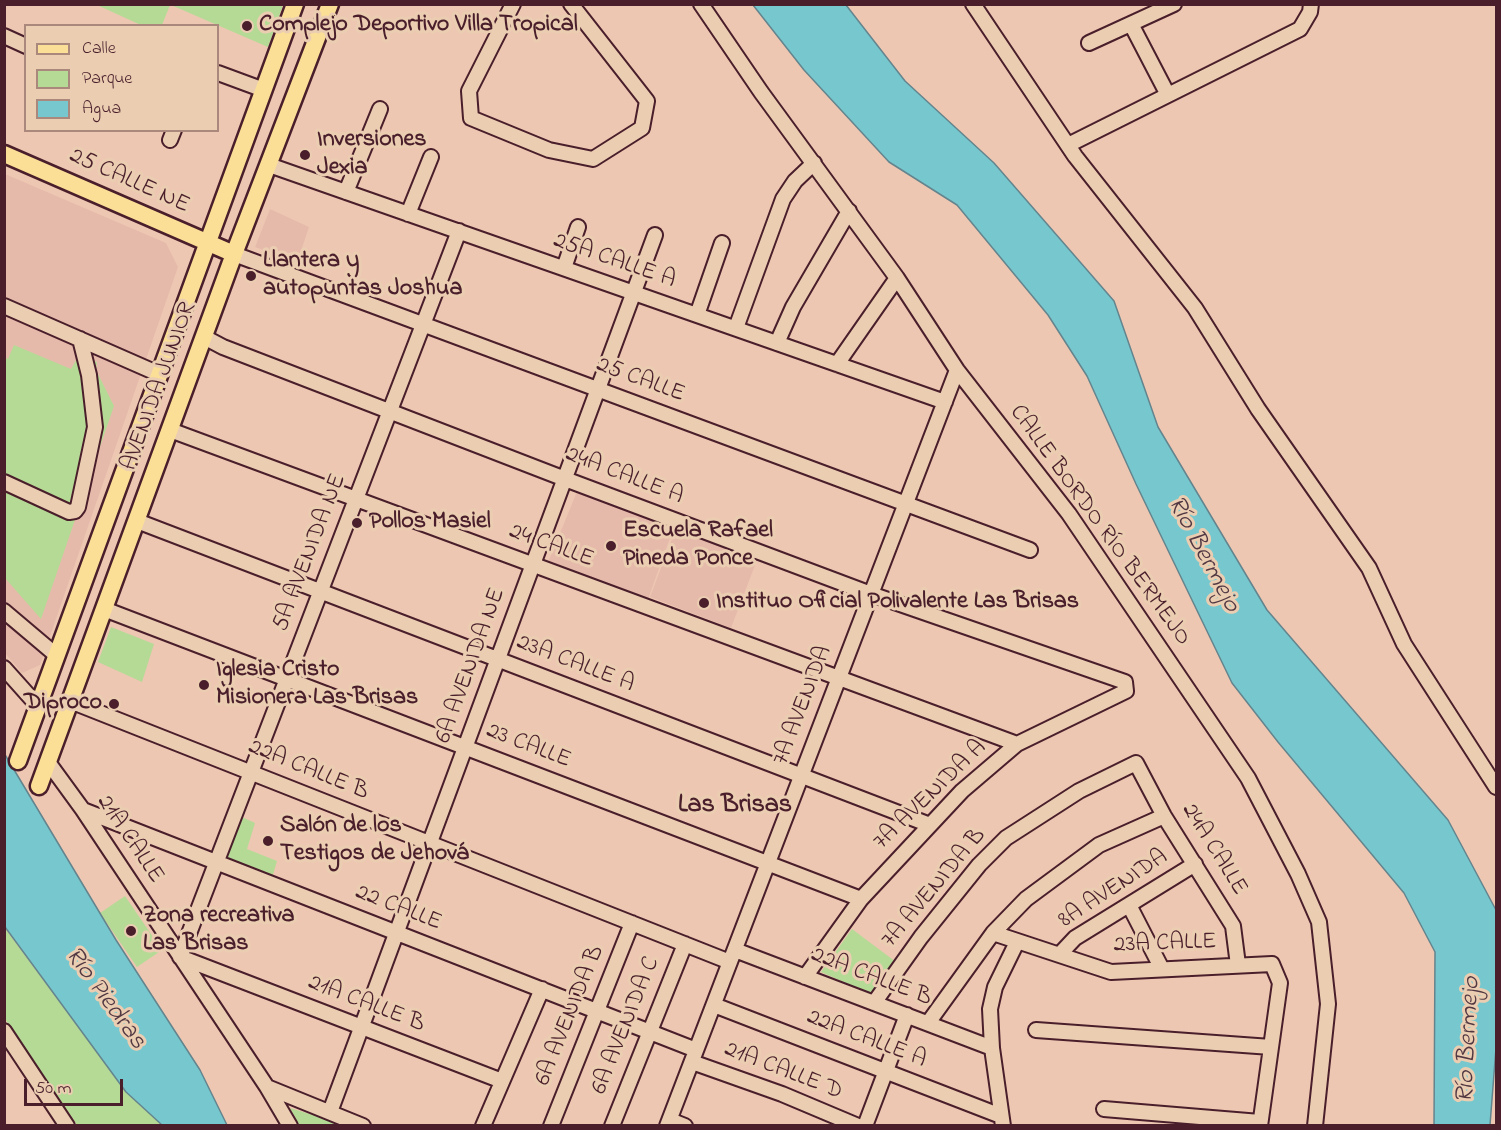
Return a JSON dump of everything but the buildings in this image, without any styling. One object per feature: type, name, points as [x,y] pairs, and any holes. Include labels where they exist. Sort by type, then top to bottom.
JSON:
[{"type":"main road","name":"AVENIDA JUNIOR","points":[[18,761],[295,4]]},
{"type":"main road","name":"AVENIDA JUNIOR","points":[[39,786],[234,254],[330,4]]},
{"type":"main road","name":"25 CALLE NE","points":[[4,154],[234,254]]},
{"type":"street","points":[[513,4],[469,91],[471,118],[549,150],[593,159],[642,128],[647,101],[571,4]]},
{"type":"street","name":"CALLE BORDO RÍO BERMEJO","points":[[701,4],[761,92],[897,278],[957,370],[1069,514],[1242,769],[1298,874],[1319,922],[1328,1004],[1315,1125]]},
{"type":"street","points":[[973,4],[1068,145],[1195,308],[1257,409],[1369,568],[1404,644],[1497,787]]},
{"type":"street","points":[[1089,43],[1174,4]]},
{"type":"street","points":[[1068,145],[1300,29],[1310,12],[1311,4]]},
{"type":"street","points":[[1131,24],[1168,95]]},
{"type":"street","points":[[4,36],[24,45]]},
{"type":"street","points":[[219,73],[264,90]]},
{"type":"street","points":[[346,192],[380,109]]},
{"type":"street","points":[[408,214],[431,157]]},
{"type":"street","points":[[736,328],[783,199],[795,181],[814,163]]},
{"type":"street","name":"25A CALLE A","points":[[268,165],[945,402]]},
{"type":"street","points":[[777,343],[793,307],[849,211]]},
{"type":"street","points":[[564,268],[578,227]]},
{"type":"street","name":"5A AVENIDA NE","points":[[180,957],[459,231]]},
{"type":"street","name":"6A AVENIDA NE","points":[[330,1112],[656,235]]},
{"type":"street","points":[[697,315],[722,243]]},
{"type":"street","name":"25 CALLE","points":[[234,254],[1029,550]]},
{"type":"street","points":[[837,364],[897,278]]},
{"type":"street","points":[[4,306],[159,374]]},
{"type":"street","name":"24A CALLE A","points":[[204,337],[234,351],[871,594],[1125,681],[1126,691]]},
{"type":"street","points":[[4,482],[69,512],[75,511],[78,507],[95,427],[88,375],[80,339]]},
{"type":"street","name":"7A AVENIDA","points":[[668,1123],[957,370]]},
{"type":"street","name":"24 CALLE","points":[[170,430],[1017,744]]},
{"type":"street","name":"23A CALLE A","points":[[137,521],[930,825]]},
{"type":"street","name":"23 CALLE","points":[[104,609],[861,899]]},
{"type":"street","points":[[4,611],[57,655]]},
{"type":"street","points":[[4,668],[38,706]]},
{"type":"street","name":"7A AVENIDA A","points":[[805,977],[861,899],[962,791],[1017,744],[1126,691]]},
{"type":"street","name":"22A CALLE B","points":[[70,700],[685,944],[805,977],[992,1048]]},
{"type":"street","name":"21A CALLE","points":[[48,762],[83,810],[290,1125]]},
{"type":"street","name":"24A CALLE","points":[[1136,763],[1164,816],[1233,926],[1238,965]]},
{"type":"street","name":"7A AVENIDA B","points":[[874,1003],[928,928],[979,865],[1006,838],[1079,791],[1136,763]]},
{"type":"street","name":"22 CALLE","points":[[83,810],[597,1011],[649,1032],[694,1056]]},
{"type":"street","points":[[928,1023],[993,933],[1026,899],[1099,845],[1164,816]]},
{"type":"street","name":"8A AVENIDA","points":[[1059,955],[1075,938],[1195,864]]},
{"type":"street","points":[[1129,905],[1162,969]]},
{"type":"street","name":"6A AVENIDA B","points":[[551,1125],[632,923]]},
{"type":"street","name":"23A CALLE","points":[[993,933],[1111,972],[1272,964],[1280,983],[1271,1047]]},
{"type":"street","points":[[1002,1121],[992,1048],[990,1009],[995,987],[1017,942]]},
{"type":"street","name":"6A AVENIDA C","points":[[612,1125],[685,944]]},
{"type":"street","name":"21A CALLE B","points":[[180,957],[502,1081]]},
{"type":"street","points":[[483,1125],[542,989]]},
{"type":"street","name":"22A CALLE A","points":[[714,1005],[1002,1121]]},
{"type":"street","points":[[866,1125],[906,1015]]},
{"type":"street","points":[[1036,1030],[1271,1047],[1260,1124],[1104,1109]]},
{"type":"street","points":[[4,1031],[67,1125]]},
{"type":"street","name":"21A CALLE D","points":[[694,1056],[858,1125]]},
{"type":"street","points":[[267,1087],[363,1125]]},
{"type":"street","points":[[668,1123],[686,1125]]},
{"type":"shaded area","points":[[5,174],[166,243],[178,267],[40,665],[22,673],[5,653]]},
{"type":"shaded area","points":[[270,209],[309,227],[297,263],[255,247]]},
{"type":"shaded area","name":"Escuela Rafael Pineda Ponce","points":[[578,489],[674,527],[647,602],[547,565]]},
{"type":"shaded area","points":[[676,528],[757,560],[731,628],[650,597]]},
{"type":"green space","points":[[170,4],[162,24],[139,24],[97,5]]},
{"type":"green space","name":"Complejo Deportivo Villa Tropical","points":[[171,5],[283,5],[268,47]]},
{"type":"green space","points":[[14,345],[71,369],[79,355],[97,362],[96,370],[114,406],[41,619],[5,578],[4,357],[8,359]]},
{"type":"green space","points":[[111,627],[154,644],[142,682],[98,662]]},
{"type":"green space","points":[[242,817],[255,823],[247,849],[277,861],[271,881],[224,863]]},
{"type":"green space","points":[[125,896],[162,950],[137,967],[100,913]]},
{"type":"green space","points":[[4,927],[126,1092],[162,1125],[77,1125],[5,1019]]},
{"type":"green space","points":[[852,929],[896,962],[873,995],[821,972]]},
{"type":"green space","points":[[290,1108],[342,1124],[299,1125]]},
{"type":"water","name":"Río Bermejo","points":[[753,5],[846,5],[905,81],[994,163],[1114,301],[1158,427],[1267,610],[1448,820],[1496,910],[1496,1048],[1490,1125],[1434,1125],[1435,952],[1404,893],[1232,683],[1136,484],[1087,376],[1048,315],[957,205],[889,162],[804,70]]},
{"type":"water","name":"Río Piedras","points":[[4,753],[116,940],[200,1070],[227,1125],[162,1125],[126,1092],[5,927]]},
{"type":"place","name":"Complejo Deportivo Villa Tropical","points":[[247,26]]},
{"type":"place","name":"Inversiones Jexia","points":[[305,155]]},
{"type":"place","name":"Llantera y autopuntas Joshua","points":[[251,276]]},
{"type":"place","name":"Pollos Masiel","points":[[357,523]]},
{"type":"place","name":"Escuela Rafael Pineda Ponce","points":[[611,546]]},
{"type":"place","name":"Instituo Oficial Polivalente Las Brisas","points":[[704,603]]},
{"type":"place","name":"Iglesia Cristo Misionera Las Brisas","points":[[204,685]]},
{"type":"place","name":"Diproco","points":[[114,704]]},
{"type":"place","name":"Salón de los Testigos de Jehová","points":[[268,841]]},
{"type":"place","name":"Zona recreativa Las Brisas","points":[[131,931]]},
{"type":"district","name":"Las Brisas","points":[[735,807]]}]
